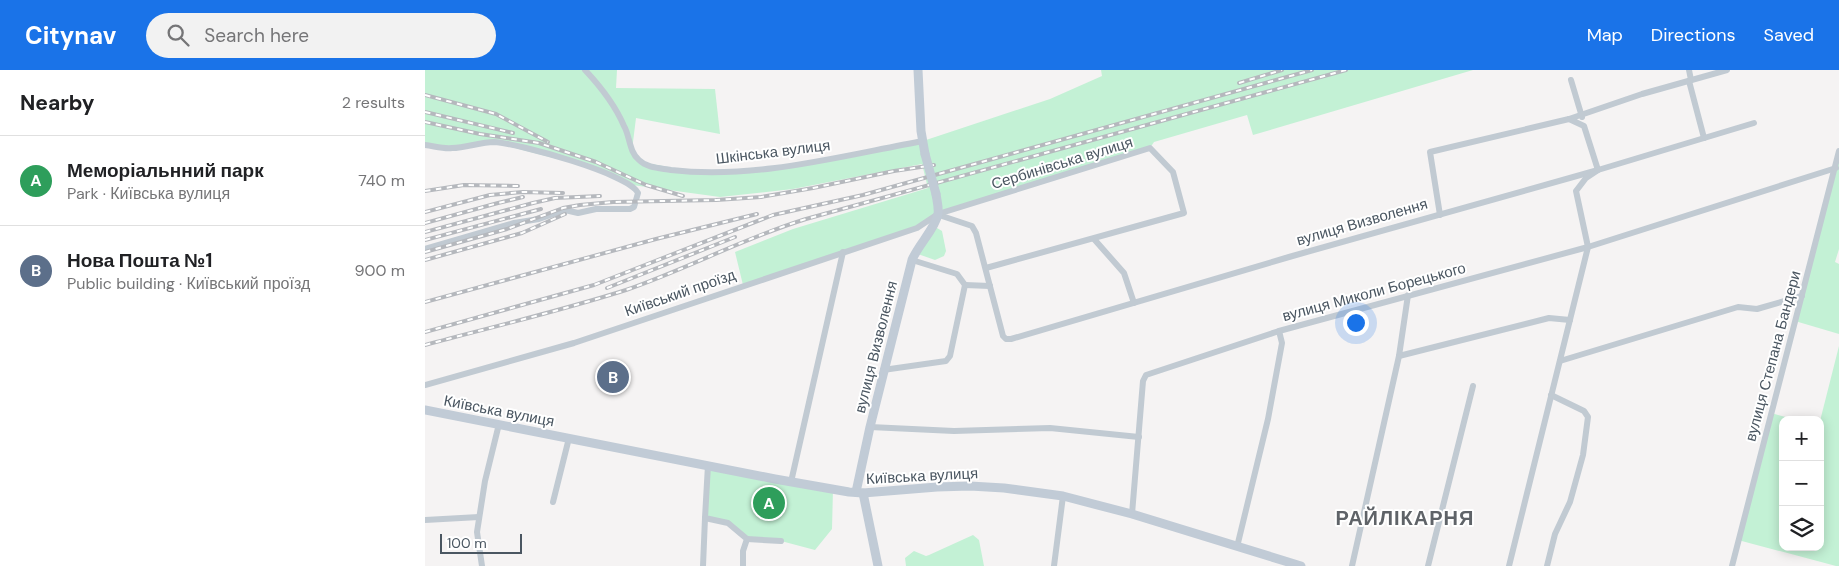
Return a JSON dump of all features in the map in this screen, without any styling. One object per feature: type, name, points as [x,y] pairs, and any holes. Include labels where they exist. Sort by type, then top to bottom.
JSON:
[{"type":"street","name":"Шкінська вулиця","points":[[585,70],[601,87],[613,106],[626,129],[632,150],[641,162],[653,168],[701,173],[729,173],[780,167],[923,141]]},
{"type":"street","points":[[918,70],[923,141],[936,194],[938,214]]},
{"type":"street","points":[[1689,70],[1704,138]]},
{"type":"street","points":[[1440,215],[1429,152],[1569,119],[1642,94],[1727,70]]},
{"type":"street","points":[[1571,80],[1598,170]]},
{"type":"street","points":[[1569,119],[1584,126]]},
{"type":"street","points":[[1509,566],[1588,247],[1576,191],[1586,178],[1598,170],[1754,123]]},
{"type":"street","points":[[425,144],[452,148],[492,142],[515,144],[596,169],[632,185],[638,193],[634,207],[630,209],[596,209],[578,213],[565,210],[539,219],[514,223],[425,248]]},
{"type":"street","name":"Сербинівська вулиця","points":[[938,214],[1150,148],[1173,172],[1184,213],[1094,239]]},
{"type":"street","name":"вулиця Степана Бандери","points":[[1732,566],[1839,151]]},
{"type":"street","name":"вулиця Миколи Борецького","points":[[1139,437],[1143,381],[1146,375],[1279,331],[1588,247],[1836,168]]},
{"type":"street","name":"вулиця Визволення","points":[[860,493],[870,427],[912,260],[938,214],[972,226],[976,232],[1003,336],[1006,339],[1011,339],[1598,170]]},
{"type":"street","name":"Київський проїзд","points":[[425,385],[574,342],[917,228],[938,214]]},
{"type":"street","points":[[986,268],[1094,239],[1124,273],[1134,303]]},
{"type":"street","points":[[791,482],[843,252]]},
{"type":"street","points":[[883,370],[946,361],[950,356],[965,285],[957,274],[912,260]]},
{"type":"street","points":[[965,285],[991,286]]},
{"type":"street","points":[[1352,566],[1399,356],[1408,295]]},
{"type":"street","points":[[1560,361],[1738,307],[1757,309],[1802,296]]},
{"type":"street","points":[[1399,356],[1549,318],[1570,320]]},
{"type":"street","points":[[1237,547],[1268,419],[1282,343],[1279,331]]},
{"type":"street","points":[[1428,566],[1473,386]]},
{"type":"street","points":[[1547,566],[1555,534],[1570,502],[1583,455],[1588,417],[1584,411],[1551,395]]},
{"type":"street","name":"Київська вулиця","points":[[425,410],[791,482],[860,493],[969,486],[1004,488],[1063,496],[1089,501],[1237,547],[1276,563],[1301,566]]},
{"type":"street","points":[[481,566],[477,542],[479,517],[486,476],[499,424]]},
{"type":"street","points":[[870,427],[954,431],[1050,428],[1139,437],[1132,514]]},
{"type":"street","name":"Київська вулиця","points":[[553,502],[569,438]]},
{"type":"street","points":[[703,566],[709,466]]},
{"type":"street","points":[[860,493],[878,566]]},
{"type":"street","points":[[1054,566],[1063,496]]},
{"type":"street","points":[[425,520],[479,517]]},
{"type":"street","points":[[705,518],[729,524],[747,539],[781,541]]},
{"type":"street","points":[[743,566],[743,551],[747,539]]},
{"type":"green space","points":[[425,70],[617,70],[616,88],[715,89],[720,134],[636,118],[632,150],[641,162],[701,173],[770,168],[923,141],[1050,99],[1102,76],[1101,70],[1473,70],[1253,135],[1247,115],[1154,142],[1150,148],[938,214],[929,222],[743,285],[735,252],[793,229],[928,188],[922,164],[793,189],[720,197],[632,185],[596,169],[492,142],[452,148],[425,145]]},
{"type":"green space","points":[[1839,151],[1839,249],[1835,262],[1839,264],[1839,334],[1795,321]]},
{"type":"green space","points":[[937,228],[942,231],[946,251],[944,256],[935,260],[915,253],[931,229]]},
{"type":"green space","points":[[1839,346],[1839,566],[1779,551],[1824,551],[1824,416],[1821,416]]},
{"type":"green space","points":[[1771,413],[1782,416],[1779,416],[1779,551],[1738,540]]},
{"type":"green space","points":[[708,465],[833,489],[832,529],[815,550],[781,541],[747,539],[730,524],[705,518]]},
{"type":"green space","points":[[973,535],[979,540],[984,566],[906,566],[905,558],[914,551],[926,556]]},
{"type":"railway","points":[[1239,83],[1282,70]]},
{"type":"railway","points":[[425,332],[594,285],[773,215],[863,195],[1312,70]]},
{"type":"railway","points":[[425,345],[626,290],[760,235],[806,219],[1346,70]]},
{"type":"railway","points":[[425,95],[496,114],[548,142]]},
{"type":"railway","points":[[425,112],[513,133]]},
{"type":"railway","points":[[425,122],[480,134],[539,143],[596,162],[646,185],[683,196]]},
{"type":"railway","points":[[425,252],[507,229],[563,208],[580,205],[613,202],[761,197],[934,165]]},
{"type":"railway","points":[[425,191],[464,185],[518,186]]},
{"type":"railway","points":[[425,212],[490,195],[523,192],[563,193]]},
{"type":"railway","points":[[425,232],[555,198],[600,196]]},
{"type":"railway","points":[[425,223],[523,197]]},
{"type":"railway","points":[[425,240],[541,209]]},
{"type":"railway","points":[[425,260],[522,233],[565,214]]},
{"type":"railway","points":[[425,302],[656,239],[757,214]]},
{"type":"railway","points":[[607,288],[735,237]]},
{"type":"place","name":"Нова Пошта №1","points":[[613,377]]},
{"type":"place","name":"Меморіальнний парк","points":[[769,503]]},
{"type":"district","name":"РАЙЛІКАРНЯ","points":[[1405,518]]}]
